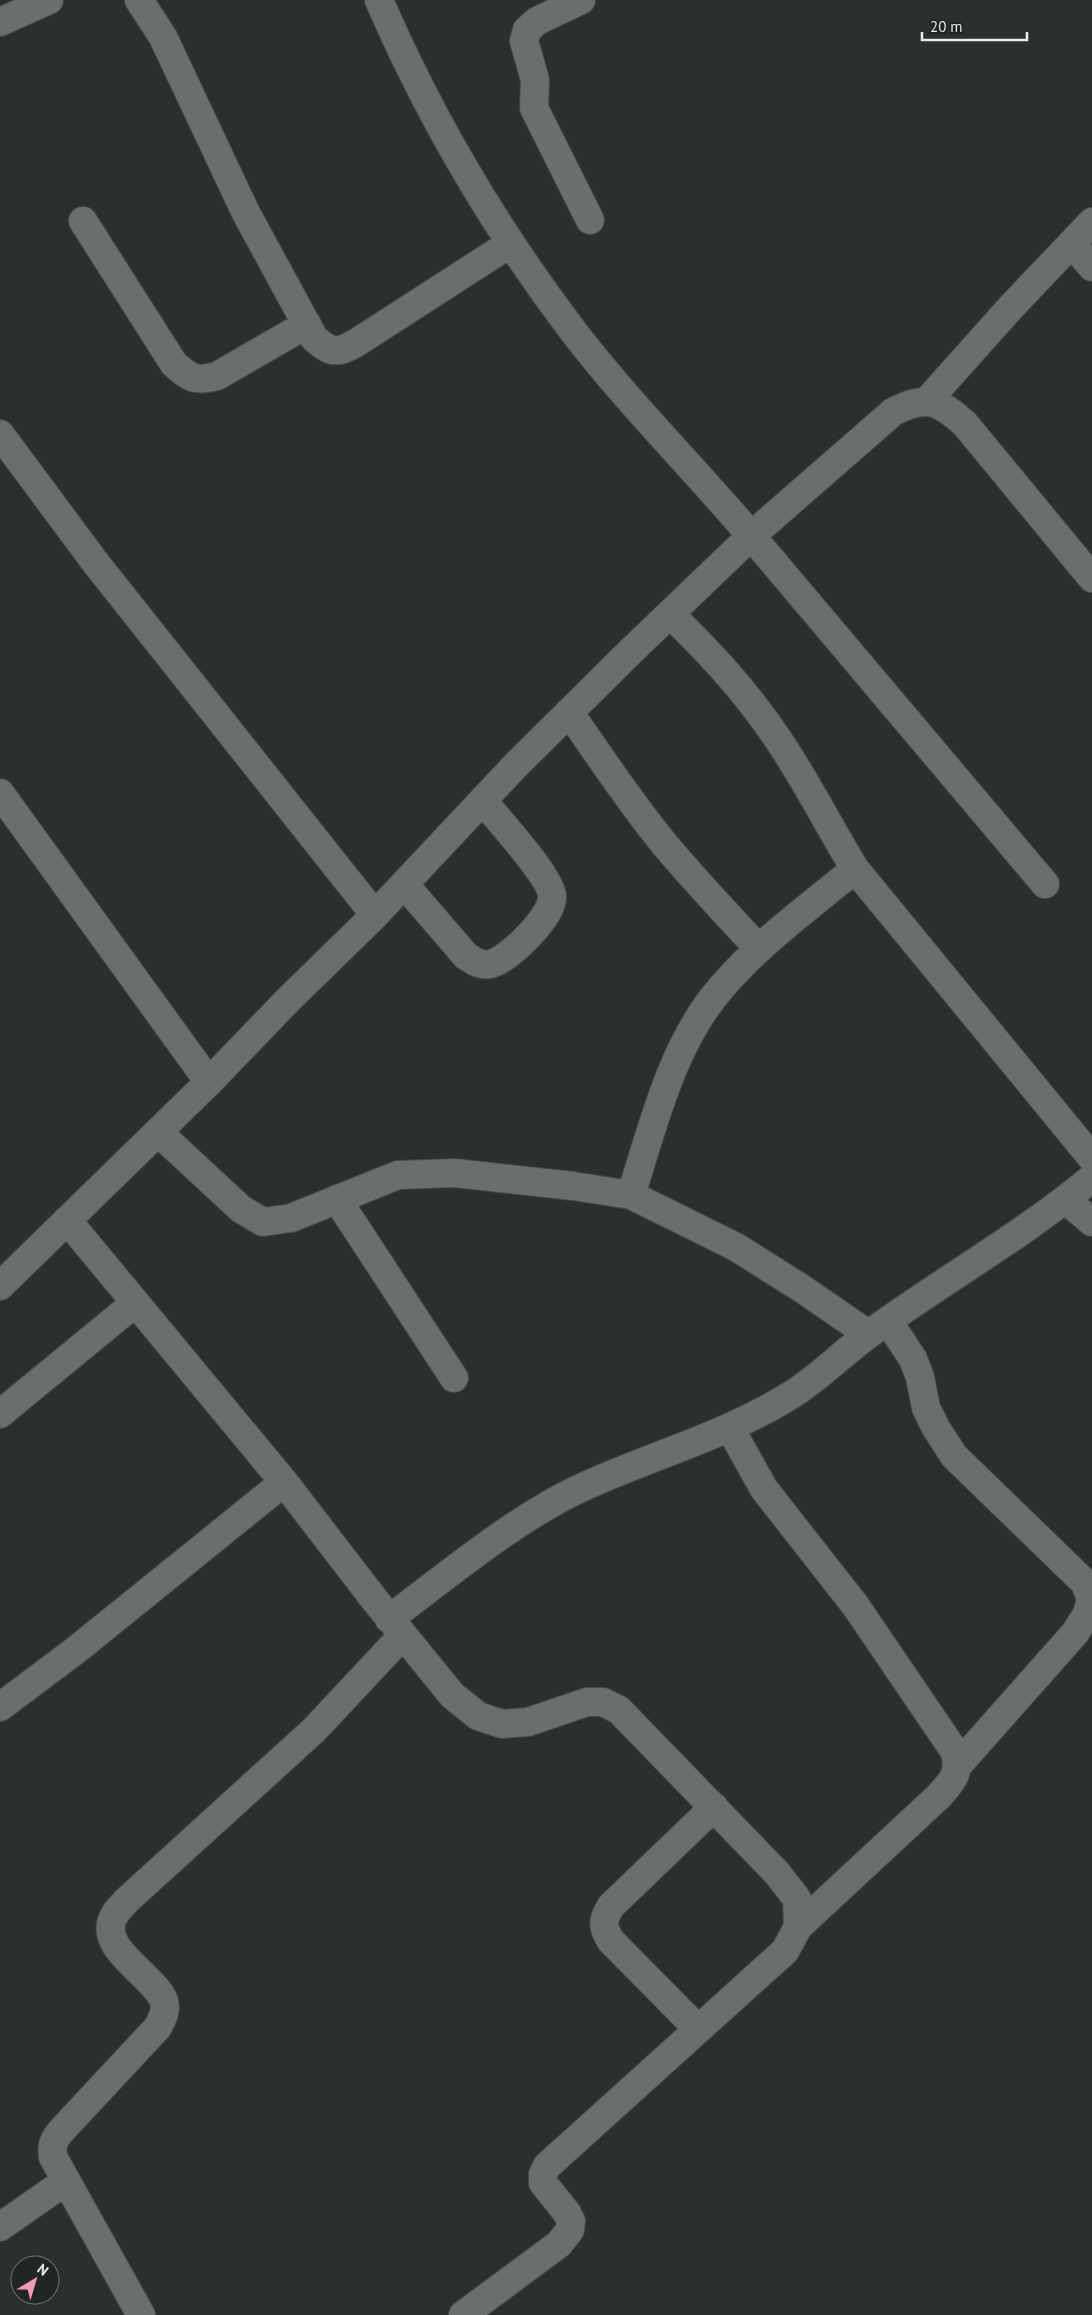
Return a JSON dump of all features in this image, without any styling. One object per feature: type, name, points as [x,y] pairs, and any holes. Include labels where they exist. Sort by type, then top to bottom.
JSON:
[{"type":"street","points":[[0,22],[49,0]]},
{"type":"street","points":[[139,0],[163,38],[246,213],[314,338],[328,350],[342,351],[511,243]]},
{"type":"street","points":[[378,0],[401,53],[456,154],[511,243],[571,328],[642,414],[751,536],[1045,884]]},
{"type":"street","points":[[581,0],[537,21],[527,30],[524,41],[526,55],[535,80],[534,108],[590,220]]},
{"type":"street","points":[[82,221],[174,364],[190,377],[204,380],[217,376],[307,324]]},
{"type":"street","points":[[928,400],[1012,306],[1092,222]]},
{"type":"street","points":[[1072,244],[1092,267]]},
{"type":"street","points":[[0,1286],[209,1082],[375,915],[569,712],[751,536],[893,412],[911,403],[928,400],[947,408],[965,424],[1092,578]]},
{"type":"street","points":[[0,434],[95,562],[375,915]]},
{"type":"street","points":[[670,614],[705,647],[758,710],[795,768],[854,869],[1092,1158]]},
{"type":"street","points":[[569,712],[617,782],[666,845],[707,894],[760,948]]},
{"type":"street","points":[[0,793],[209,1082]]},
{"type":"street","points":[[404,884],[466,956],[479,964],[490,964],[503,959],[541,922],[551,908],[552,895],[545,878],[483,801]]},
{"type":"street","points":[[631,1195],[662,1096],[687,1039],[720,988],[760,948],[854,869]]},
{"type":"street","points":[[158,1132],[241,1209],[263,1222],[291,1218],[398,1175],[455,1173],[573,1186],[631,1195],[736,1247],[801,1288],[878,1328],[913,1359],[920,1377],[926,1408],[954,1456],[1085,1584],[1091,1599],[1087,1614],[1074,1633],[958,1765],[953,1780],[939,1796],[798,1928],[785,1951],[547,2166],[543,2174],[543,2183],[567,2213],[571,2222],[567,2236],[463,2315]]},
{"type":"street","points":[[141,2315],[115,2265],[53,2157],[51,2147],[55,2138],[158,2027],[164,2014],[164,2002],[156,1989],[116,1947],[110,1930],[113,1916],[134,1894],[314,1730],[396,1627],[523,1521],[582,1487],[730,1428],[787,1398],[878,1328],[1066,1200],[1092,1178]]},
{"type":"street","points":[[337,1198],[454,1378]]},
{"type":"street","points":[[1066,1200],[1092,1222]]},
{"type":"street","points":[[67,1220],[284,1482],[396,1627],[452,1695],[478,1716],[502,1724],[528,1722],[587,1702],[603,1702],[619,1710],[777,1873],[797,1899],[798,1928]]},
{"type":"street","points":[[0,1414],[136,1303]]},
{"type":"street","points":[[730,1428],[764,1489],[855,1605],[955,1752],[958,1765]]},
{"type":"street","points":[[0,1707],[76,1650],[284,1482]]},
{"type":"street","points":[[698,2029],[610,1942],[603,1929],[604,1918],[611,1906],[714,1807]]},
{"type":"street","points":[[0,2227],[66,2181]]}]
